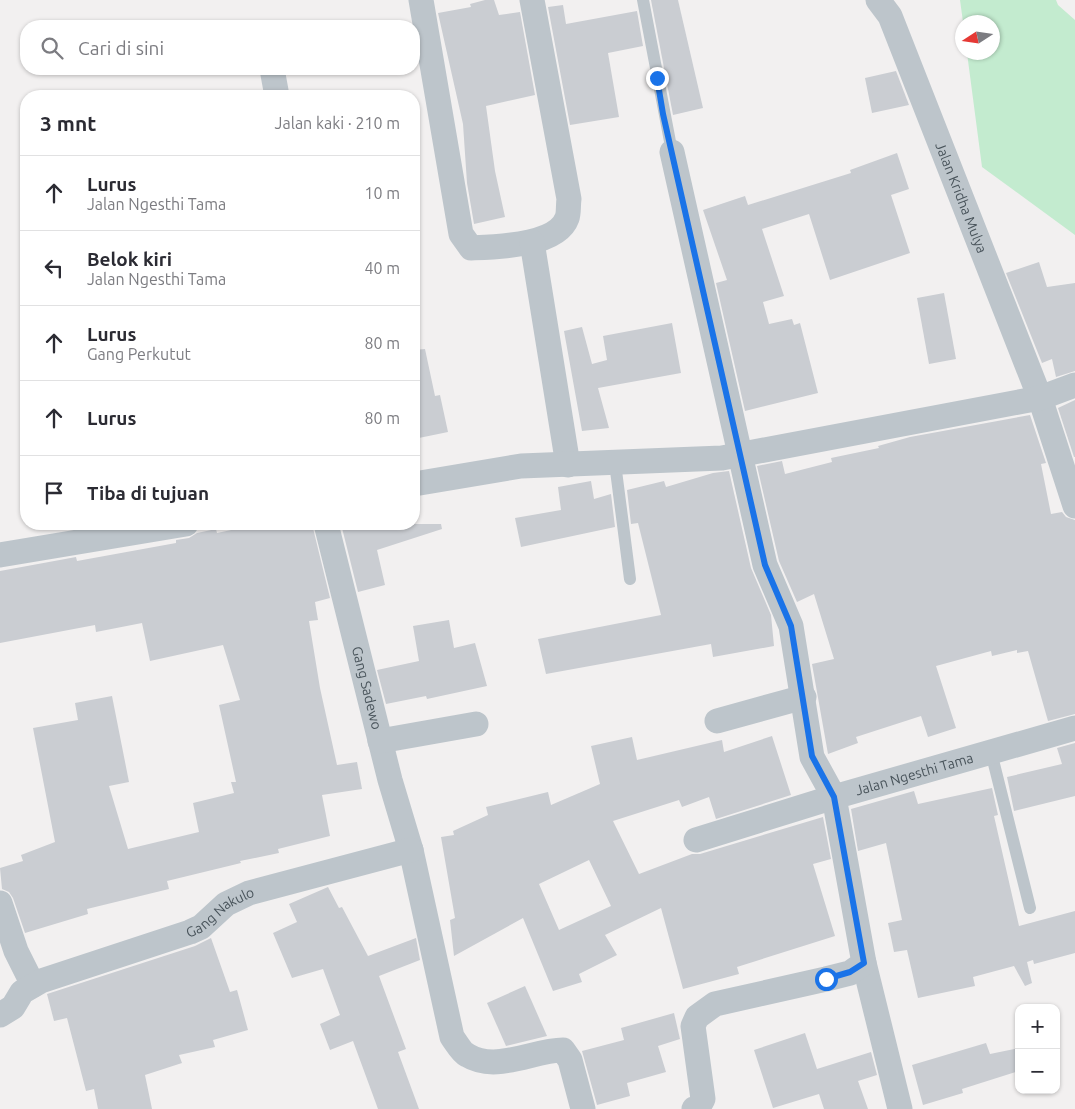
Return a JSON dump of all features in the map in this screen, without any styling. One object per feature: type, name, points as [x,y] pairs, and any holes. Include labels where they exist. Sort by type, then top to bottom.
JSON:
[{"type":"street","points":[[421,0],[461,234],[471,248],[532,242],[557,231],[567,219],[569,199],[532,0]]},
{"type":"street","name":"Jalan Kridha Mulya","points":[[878,0],[890,16],[1040,398],[1075,506]]},
{"type":"street","points":[[273,75],[275,90]]},
{"type":"street","points":[[672,152],[765,565],[791,626],[804,697],[812,756],[834,797],[864,963],[900,1109]]},
{"type":"street","points":[[532,242],[568,465]]},
{"type":"street","points":[[420,483],[521,466],[722,458],[1040,398],[1075,386]]},
{"type":"street","points":[[0,555],[150,530]]},
{"type":"street","name":"Gang Sadewo","points":[[327,530],[380,742],[411,850],[452,1037],[466,1055],[481,1060],[504,1062],[552,1050],[564,1050],[570,1060],[583,1109]]},
{"type":"street","points":[[717,721],[804,697]]},
{"type":"street","points":[[380,742],[476,724]]},
{"type":"street","name":"Jalan Ngesthi Tama","points":[[696,840],[834,797],[1075,728]]},
{"type":"street","name":"Gang Nakulo","points":[[33,985],[61,973],[201,927],[226,904],[249,893],[411,850]]},
{"type":"street","points":[[0,903],[16,951],[33,985],[22,992],[13,1006],[0,1015]]},
{"type":"street","points":[[694,1109],[698,1108],[703,1099],[693,1026],[697,1017],[715,1004],[826,979],[850,972],[864,963]]},
{"type":"lane","points":[[643,0],[672,152]]},
{"type":"lane","points":[[615,463],[630,579]]},
{"type":"lane","points":[[991,752],[1030,908]]},
{"type":"green space","points":[[960,0],[1056,0],[1058,5],[1075,20],[1075,235],[982,167],[968,60],[1000,60],[1000,15],[962,15]]},
{"type":"building","points":[[494,0],[499,15],[520,12],[535,95],[486,106],[495,171],[505,217],[474,224],[467,183],[463,124],[438,13],[471,7],[470,4]]},
{"type":"building","points":[[651,0],[678,0],[703,108],[673,115]]},
{"type":"building","points":[[563,5],[566,24],[637,11],[643,46],[608,53],[619,117],[570,125],[548,7]]},
{"type":"building","points":[[896,71],[909,105],[872,113],[865,78]]},
{"type":"building","points":[[897,153],[909,189],[891,195],[910,253],[830,280],[809,214],[762,229],[784,296],[763,302],[769,324],[792,319],[794,325],[800,323],[818,393],[745,411],[716,283],[727,280],[703,210],[745,196],[748,205],[851,173],[850,170]]},
{"type":"building","points":[[1039,262],[1047,287],[1075,283],[1075,371],[1056,377],[1052,359],[1042,363],[1006,273]]},
{"type":"building","points":[[944,293],[956,359],[929,364],[917,298]]},
{"type":"building","points":[[672,323],[681,373],[598,388],[609,428],[582,431],[564,331],[582,327],[592,364],[607,360],[603,336]]},
{"type":"building","points":[[420,349],[425,349],[435,396],[440,395],[448,432],[420,438]]},
{"type":"building","points":[[1075,400],[1075,457],[1074,457],[1058,408]]},
{"type":"building","points":[[1030,415],[1046,463],[1041,464],[1051,514],[1062,512],[1066,517],[1075,520],[1075,714],[1048,721],[1028,651],[1017,653],[1017,650],[992,656],[991,651],[936,666],[956,728],[928,737],[921,716],[856,737],[858,743],[828,754],[812,664],[834,659],[814,594],[797,602],[779,561],[757,466],[782,461],[785,474],[832,462],[831,458],[879,448],[878,446],[910,437]]},
{"type":"building","points":[[729,471],[751,568],[771,615],[774,646],[713,657],[711,644],[546,674],[538,639],[661,615],[638,523],[631,524],[627,490],[664,481],[666,487],[713,473]]},
{"type":"building","points":[[591,481],[594,499],[611,494],[615,527],[521,547],[515,518],[561,510],[558,487]]},
{"type":"building","points":[[420,524],[441,524],[442,529],[377,550],[385,585],[358,592],[342,530],[420,530]]},
{"type":"building","points":[[211,530],[216,530],[217,533],[231,530],[313,530],[330,598],[315,602],[318,620],[309,621],[320,688],[337,765],[357,762],[362,789],[322,795],[330,836],[278,849],[279,853],[240,861],[241,863],[167,881],[169,889],[87,909],[88,914],[25,933],[13,898],[9,892],[2,889],[0,868],[23,861],[21,855],[55,842],[33,728],[78,720],[75,703],[112,696],[129,782],[109,786],[128,849],[199,832],[193,803],[234,793],[231,782],[236,782],[219,705],[240,700],[223,645],[150,661],[142,623],[96,632],[95,625],[0,643],[0,571],[76,557],[77,561],[176,543],[176,540],[189,538],[197,533]]},
{"type":"building","points":[[449,620],[454,648],[475,643],[487,686],[427,699],[426,696],[386,704],[377,670],[419,661],[413,626]]},
{"type":"building","points":[[772,736],[791,795],[716,819],[709,797],[682,807],[679,800],[613,821],[639,874],[692,854],[700,854],[823,817],[831,859],[813,864],[835,936],[737,967],[739,974],[683,989],[661,908],[605,935],[617,955],[579,974],[582,982],[553,991],[523,918],[454,956],[450,920],[455,918],[441,837],[454,835],[453,831],[488,815],[486,807],[548,792],[551,805],[600,784],[591,746],[632,737],[637,760],[722,740],[724,752]],"holes":[[[589,860],[611,906],[559,930],[539,884]]]},
{"type":"building","points":[[1075,743],[1075,796],[1014,811],[1007,777],[1062,764],[1057,748]]},
{"type":"building","points":[[992,788],[998,815],[994,816],[1019,926],[1075,911],[1075,953],[1034,964],[1033,960],[1027,962],[1032,983],[1025,986],[1014,966],[973,977],[975,986],[918,998],[907,950],[894,952],[888,923],[902,920],[886,843],[858,851],[851,809],[914,791],[918,804]]},
{"type":"building","points":[[328,887],[339,908],[342,907],[368,956],[416,938],[420,960],[379,976],[406,1049],[398,1052],[419,1109],[378,1109],[353,1041],[330,1050],[320,1024],[340,1015],[323,969],[292,978],[273,933],[297,922],[289,904]]},
{"type":"building","points":[[211,938],[230,992],[237,990],[248,1030],[213,1040],[215,1047],[179,1055],[182,1063],[145,1075],[152,1109],[98,1109],[94,1089],[86,1091],[67,1018],[54,1021],[47,994],[195,946]]},
{"type":"building","points":[[525,986],[547,1036],[506,1046],[487,1003]]},
{"type":"building","points":[[674,1013],[680,1039],[658,1046],[666,1072],[627,1083],[630,1096],[597,1105],[582,1051],[624,1040],[621,1028]]},
{"type":"building","points":[[805,1033],[817,1069],[871,1052],[877,1075],[858,1081],[868,1109],[824,1109],[819,1094],[773,1108],[754,1050]]},
{"type":"building","points":[[986,1043],[990,1054],[1015,1049],[1015,1072],[962,1089],[963,1093],[923,1105],[912,1065]]},
{"type":"route","points":[[657,78],[663,114],[765,565],[791,626],[812,756],[834,797],[864,963],[850,972],[826,979]]}]
